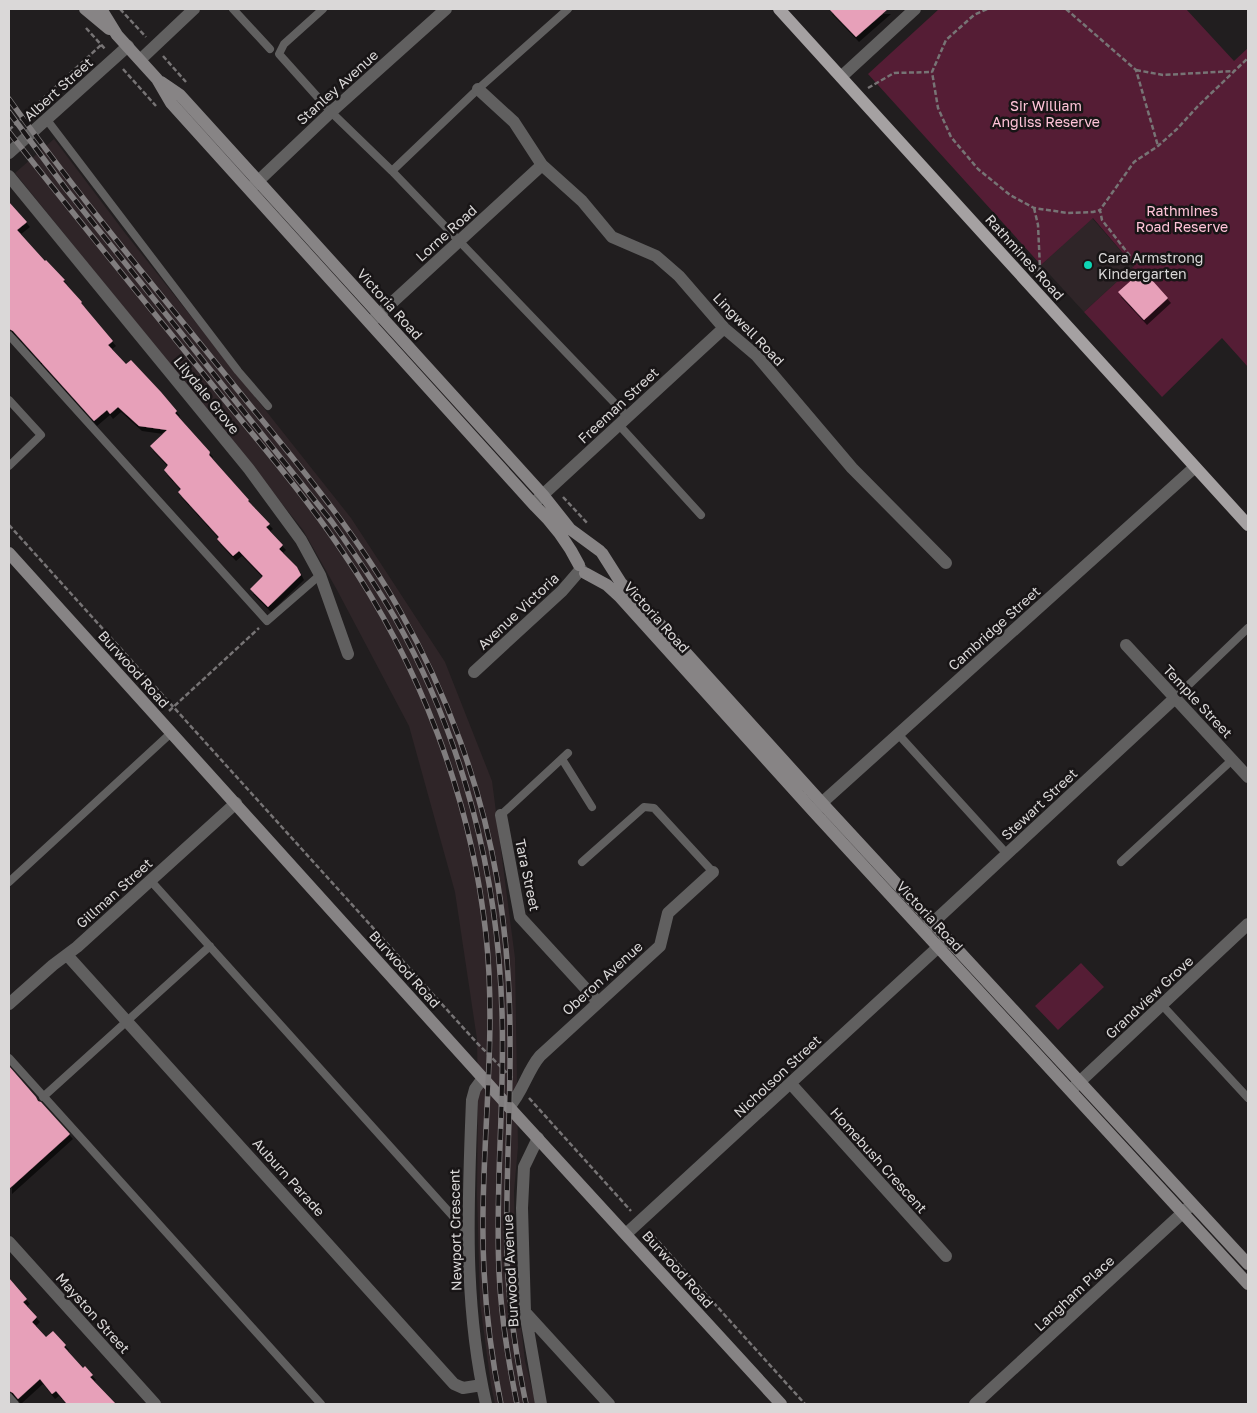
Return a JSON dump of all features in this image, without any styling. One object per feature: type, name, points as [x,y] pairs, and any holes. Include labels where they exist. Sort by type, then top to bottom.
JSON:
[{"type":"main road","name":"Rathmines Road","points":[[779,9],[1248,526]]},
{"type":"street","name":"Victoria Road","points":[[85,9],[128,46],[157,79],[171,103],[254,185],[374,318],[533,504],[559,530],[582,569],[616,592],[679,654],[928,927],[1080,1081],[1248,1264]]},
{"type":"street","name":"Victoria Road","points":[[101,9],[117,35]]},
{"type":"street","points":[[140,60],[194,9]]},
{"type":"street","name":"Stanley Avenue","points":[[254,185],[331,112],[446,9]]},
{"type":"street","points":[[841,76],[915,9]]},
{"type":"street","name":"Albert Street","points":[[9,153],[128,46]]},
{"type":"street","name":"Lingwell Road","points":[[478,89],[514,122],[542,165],[582,200],[612,236],[656,256],[679,276],[724,328],[757,356],[852,468],[946,563]]},
{"type":"street","name":"Lorne Road","points":[[374,318],[542,165]]},
{"type":"street","name":"Lilydale Grove","points":[[9,176],[249,469],[302,540],[320,575],[348,654]]},
{"type":"street","name":"Victoria Road","points":[[374,318],[543,495],[570,529],[601,552],[621,584],[640,602],[679,654]]},
{"type":"street","name":"Freeman Street","points":[[533,504],[724,328]]},
{"type":"street","name":"Cambridge Street","points":[[817,807],[1195,467]]},
{"type":"street","points":[[592,548],[601,552],[605,560],[601,570],[592,575],[582,569],[580,555],[585,550],[592,548]]},
{"type":"street","name":"Burwood Road","points":[[9,553],[172,732],[479,1078],[538,1138],[780,1404]]},
{"type":"street","name":"Avenue Victoria","points":[[474,672],[565,588],[582,569]]},
{"type":"street","name":"Temple Street","points":[[1126,645],[1248,778]]},
{"type":"street","name":"Stewart Street","points":[[928,927],[1175,698]]},
{"type":"street","name":"Gillman Street","points":[[9,1003],[236,804]]},
{"type":"street","name":"Tara Street","points":[[501,815],[520,917],[598,1002]]},
{"type":"street","name":"Oberon Avenue","points":[[509,1107],[540,1056],[660,946],[668,913],[713,872]]},
{"type":"street","name":"Grandview Grove","points":[[1070,1090],[1248,924]]},
{"type":"street","name":"Victoria Road","points":[[943,943],[1070,1090],[1248,1284]]},
{"type":"street","name":"Nicholson Street","points":[[626,1234],[943,943]]},
{"type":"street","name":"Auburn Parade","points":[[67,954],[454,1384],[463,1388],[482,1385]]},
{"type":"street","name":"Newport Crescent","points":[[479,1078],[472,1100],[468,1233],[473,1319],[482,1385]]},
{"type":"street","name":"Homebush Crescent","points":[[791,1084],[946,1256]]},
{"type":"street","name":"Burwood Avenue","points":[[538,1138],[525,1162],[522,1217],[525,1312],[541,1404]]},
{"type":"street","name":"Langham Place","points":[[976,1404],[1192,1204]]},
{"type":"street","name":"Mayston Street","points":[[9,1242],[155,1404]]},
{"type":"street","points":[[525,1312],[609,1404]]},
{"type":"street","points":[[482,1385],[486,1404]]},
{"type":"lane","points":[[234,9],[270,49]]},
{"type":"lane","points":[[324,9],[284,44],[279,54],[331,112],[392,171],[624,421],[701,515]]},
{"type":"lane","points":[[392,171],[478,89],[568,9]]},
{"type":"lane","points":[[47,120],[238,371],[268,406]]},
{"type":"lane","points":[[9,335],[267,620],[320,575]]},
{"type":"lane","points":[[9,400],[41,435],[9,466]]},
{"type":"lane","points":[[1175,698],[1248,628]]},
{"type":"lane","points":[[9,882],[172,732]]},
{"type":"lane","points":[[898,734],[1007,854]]},
{"type":"lane","points":[[501,815],[565,756],[592,807]]},
{"type":"lane","points":[[1121,862],[1232,760]]},
{"type":"lane","points":[[582,862],[644,807],[654,808],[713,872]]},
{"type":"lane","points":[[150,880],[468,1233]]},
{"type":"lane","points":[[43,1097],[210,946]]},
{"type":"lane","points":[[1162,1005],[1248,1098]]},
{"type":"lane","points":[[9,1058],[321,1404]]},
{"type":"lane","points":[[9,1398],[15,1404]]},
{"type":"path","points":[[987,9],[974,15],[946,40],[932,72],[938,108],[951,137],[978,170],[1010,194],[1034,208],[1068,213],[1100,210],[1134,162],[1158,146],[1177,129],[1248,58]]},
{"type":"path","points":[[1066,9],[1136,70],[1163,75],[1234,71]]},
{"type":"path","points":[[9,130],[101,45]]},
{"type":"path","points":[[1136,70],[1158,146]]},
{"type":"path","points":[[858,97],[873,84],[894,73],[932,72]]},
{"type":"path","points":[[1026,281],[1040,268],[1038,225],[1034,208]]},
{"type":"path","points":[[1100,210],[1102,220],[1130,256]]},
{"type":"path","points":[[9,526],[805,1404]]},
{"type":"path","points":[[160,719],[267,620]]},
{"type":"shaded area","points":[[54,139],[125,233],[351,518],[445,662],[492,781],[515,958],[518,1147],[514,1191],[516,1283],[525,1361],[536,1404],[495,1404],[491,1385],[480,1303],[477,1193],[477,1039],[455,892],[409,726],[303,530],[15,173]]},
{"type":"shaded area","name":"Cara Armstrong Kindergarten","points":[[1092,218],[1134,266],[1084,312],[1041,265]]},
{"type":"green space","name":"Sir William Angliss Reserve","points":[[939,9],[1186,9],[1234,61],[1248,48],[1248,367],[1222,338],[1162,397],[1084,312],[1134,266],[1093,218],[1041,265],[868,74]]},
{"type":"green space","points":[[1081,963],[1104,987],[1058,1030],[1035,1006]]},
{"type":"building","points":[[829,9],[888,9],[856,37]]},
{"type":"building","points":[[9,202],[27,222],[17,230],[65,280],[63,281],[113,341],[108,345],[126,364],[131,360],[161,392],[177,411],[175,413],[210,452],[209,455],[270,524],[266,527],[283,545],[279,549],[297,567],[301,575],[268,607],[250,589],[263,576],[239,551],[233,556],[217,539],[219,537],[178,492],[181,489],[164,470],[168,465],[150,446],[167,430],[139,426],[118,407],[110,414],[107,410],[94,421],[13,331],[9,329]]},
{"type":"building","points":[[1143,270],[1168,298],[1144,320],[1118,292]]},
{"type":"building","points":[[9,1066],[38,1101],[70,1134],[9,1189]]},
{"type":"building","points":[[9,1278],[27,1299],[23,1302],[37,1317],[32,1322],[46,1337],[53,1331],[66,1345],[64,1347],[83,1368],[85,1366],[93,1375],[90,1377],[116,1404],[67,1404],[56,1391],[52,1394],[40,1379],[18,1399],[9,1391]]},
{"type":"railway","points":[[9,99],[97,215],[348,530],[384,583],[400,611],[433,674],[447,707],[472,775],[482,809],[497,879],[503,919],[510,1019],[507,1259],[509,1296],[526,1404]]},
{"type":"railway","points":[[9,112],[66,189],[332,522],[365,569],[395,618],[419,664],[440,711],[458,759],[484,859],[499,961],[503,1045],[498,1206],[499,1271],[505,1338],[517,1404]]},
{"type":"railway","points":[[9,132],[276,462],[326,528],[370,595],[395,640],[418,686],[438,734],[468,833],[479,884],[486,935],[489,970],[490,1039],[483,1213],[484,1261],[489,1333],[501,1404]]},
{"type":"place","name":"Cara Armstrong Kindergarten","points":[[1088,265]]},
{"type":"park label","name":"Rathmines Road Reserve","points":[[1182,218]]}]
